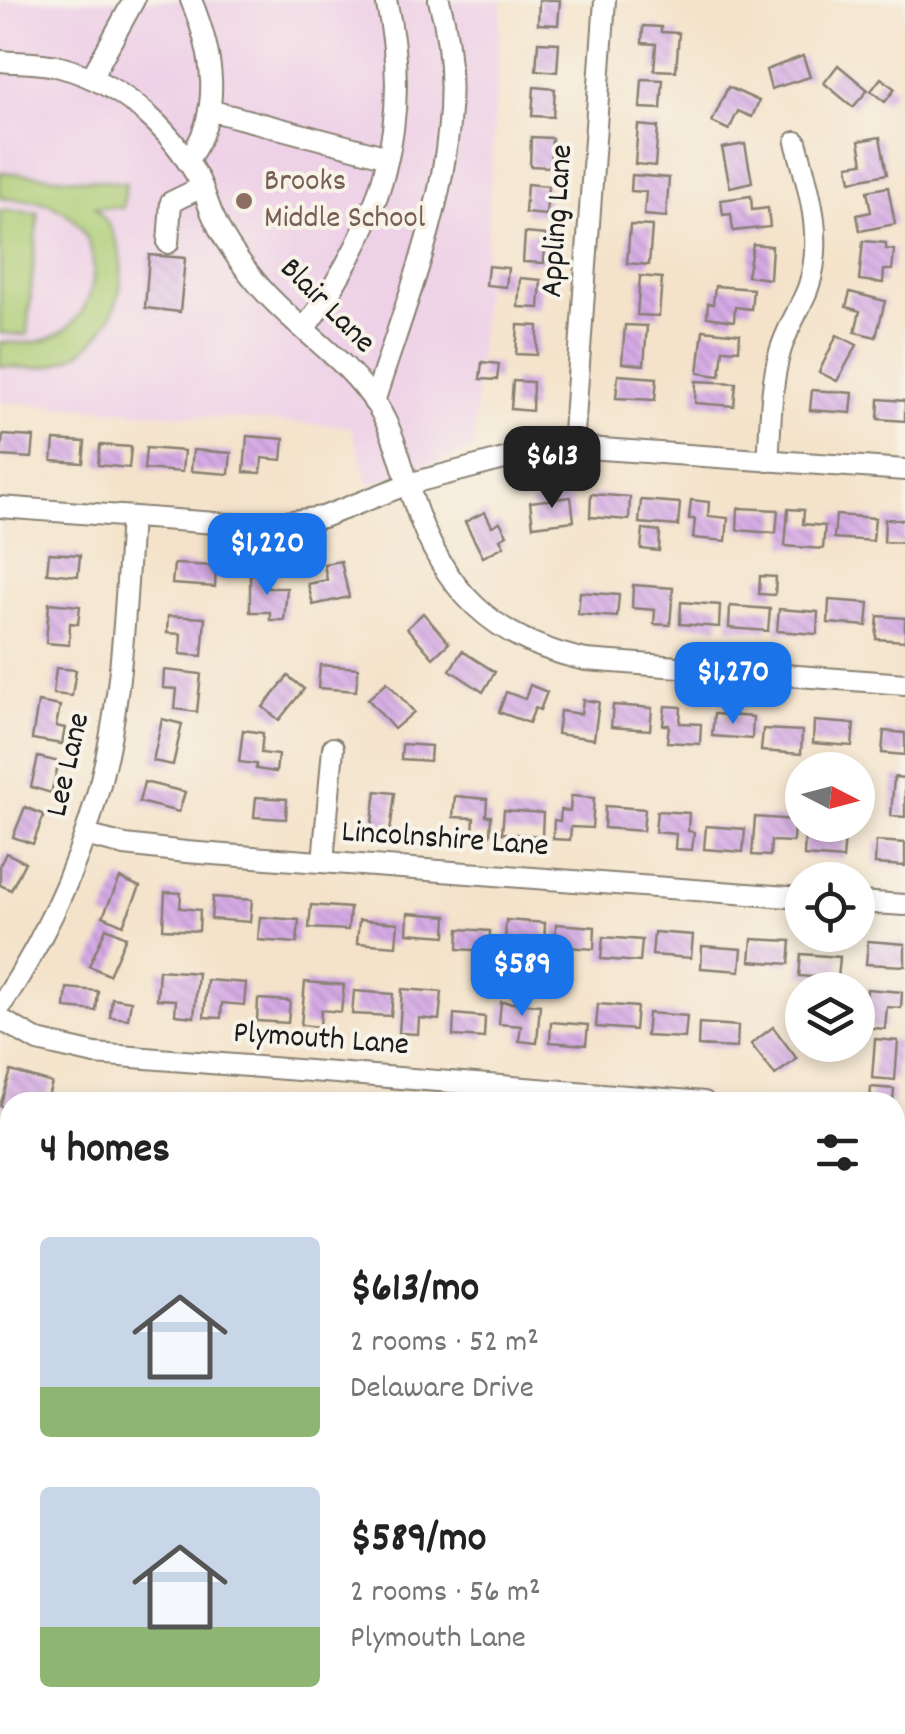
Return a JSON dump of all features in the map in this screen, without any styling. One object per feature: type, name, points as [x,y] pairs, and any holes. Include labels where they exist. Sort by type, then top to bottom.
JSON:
[{"type":"street","points":[[92,78],[134,0]]},
{"type":"street","points":[[187,160],[201,142],[212,87],[210,54],[191,0]]},
{"type":"street","points":[[305,328],[338,284],[361,241],[380,191],[393,133],[396,66],[386,0]]},
{"type":"street","points":[[374,402],[433,216],[448,134],[448,33],[439,0]]},
{"type":"street","name":"Appling Lane","points":[[573,447],[605,0]]},
{"type":"street","name":"Blair Lane","points":[[0,61],[57,66],[92,78],[130,100],[154,120],[187,160],[234,253],[264,291],[346,366],[374,402],[392,438],[425,537],[456,588],[493,622],[561,655],[607,662],[905,684]]},
{"type":"street","points":[[209,110],[388,157]]},
{"type":"street","points":[[768,461],[774,378],[781,348],[809,285],[816,249],[813,212],[796,142]]},
{"type":"street","points":[[168,243],[171,202],[202,187]]},
{"type":"street","points":[[0,507],[256,526],[287,524],[324,517],[408,484],[543,449],[573,447],[905,470]]},
{"type":"street","name":"Lee Lane","points":[[0,1007],[54,915],[86,834],[105,763],[117,695],[131,518]]},
{"type":"street","points":[[323,862],[332,748]]},
{"type":"street","name":"Lincolnshire Lane","points":[[86,834],[153,849],[785,897]]},
{"type":"street","points":[[875,903],[905,905]]},
{"type":"street","name":"Plymouth Lane","points":[[0,1019],[38,1040],[95,1054],[577,1092]]},
{"type":"shaded area","name":"Brooks Middle School","points":[[0,0],[502,0],[473,450],[369,485],[351,427],[0,402]]},
{"type":"green space","points":[[0,172],[126,183],[123,208],[95,207],[111,229],[119,251],[120,289],[114,308],[94,340],[79,353],[54,365],[0,366],[0,342],[40,341],[71,325],[84,308],[91,288],[90,247],[81,228],[66,213],[41,201],[0,198]]},
{"type":"green space","points":[[0,210],[38,213],[27,335],[0,333]]},
{"type":"building","points":[[539,0],[560,0],[558,25],[538,24]]},
{"type":"building","points":[[643,26],[679,33],[676,71],[654,70],[656,44],[642,43]]},
{"type":"building","points":[[538,42],[559,43],[557,72],[536,70]]},
{"type":"building","points":[[803,56],[810,77],[771,89],[766,70]]},
{"type":"building","points":[[838,65],[868,90],[853,107],[824,83]]},
{"type":"building","points":[[881,78],[895,89],[885,102],[871,91]]},
{"type":"building","points":[[642,79],[663,80],[661,109],[640,108]]},
{"type":"building","points":[[534,87],[555,89],[553,117],[532,116]]},
{"type":"building","points":[[728,87],[759,101],[752,117],[738,111],[729,130],[712,122]]},
{"type":"building","points":[[638,125],[658,127],[655,166],[635,164]]},
{"type":"building","points":[[531,137],[552,138],[550,167],[530,166]]},
{"type":"building","points":[[880,137],[887,174],[851,181],[848,165],[863,163],[859,141]]},
{"type":"building","points":[[745,144],[752,182],[730,187],[722,148]]},
{"type":"building","points":[[632,175],[669,178],[666,217],[644,215],[646,192],[631,191]]},
{"type":"building","points":[[527,184],[548,186],[546,215],[525,213]]},
{"type":"building","points":[[888,187],[895,224],[860,231],[857,215],[871,212],[867,191]]},
{"type":"building","points":[[751,196],[752,210],[768,208],[770,227],[733,231],[731,214],[723,215],[721,200]]},
{"type":"building","points":[[630,225],[652,226],[649,265],[627,263]]},
{"type":"building","points":[[525,233],[546,235],[544,263],[523,262]]},
{"type":"building","points":[[863,241],[886,243],[886,249],[894,250],[892,270],[884,270],[883,283],[859,280]]},
{"type":"building","points":[[753,244],[772,246],[770,279],[747,276]]},
{"type":"building","points":[[149,255],[185,258],[180,312],[145,308]]},
{"type":"building","points":[[488,266],[508,268],[506,287],[486,285]]},
{"type":"building","points":[[640,276],[662,278],[659,316],[637,315]]},
{"type":"building","points":[[520,278],[541,280],[539,308],[518,307]]},
{"type":"building","points":[[715,286],[753,289],[751,309],[735,307],[734,321],[707,317]]},
{"type":"building","points":[[850,292],[885,301],[876,337],[855,332],[860,311],[846,307]]},
{"type":"building","points":[[518,325],[538,326],[537,355],[516,354]]},
{"type":"building","points":[[625,325],[647,326],[644,365],[622,363]]},
{"type":"building","points":[[703,330],[740,334],[739,350],[723,349],[720,376],[698,373]]},
{"type":"building","points":[[837,335],[857,345],[837,381],[819,372]]},
{"type":"building","points":[[482,362],[499,364],[497,380],[480,379]]},
{"type":"building","points":[[618,375],[657,378],[655,400],[616,398]]},
{"type":"building","points":[[513,381],[533,382],[532,411],[511,409]]},
{"type":"building","points":[[696,381],[736,383],[734,406],[695,403]]},
{"type":"building","points":[[812,390],[853,393],[851,413],[810,410]]},
{"type":"building","points":[[879,399],[905,401],[905,421],[878,419]]},
{"type":"building","points":[[3,435],[34,437],[32,458],[1,456]]},
{"type":"building","points":[[247,436],[284,439],[282,460],[262,458],[261,473],[244,472]]},
{"type":"building","points":[[54,440],[85,442],[83,463],[52,461]]},
{"type":"building","points":[[100,445],[131,447],[129,468],[98,465]]},
{"type":"building","points":[[146,448],[184,451],[182,472],[144,469]]},
{"type":"building","points":[[193,450],[231,453],[229,474],[191,471]]},
{"type":"building","points":[[591,494],[630,497],[629,520],[590,517]]},
{"type":"building","points":[[571,497],[574,521],[533,526],[530,502]]},
{"type":"building","points":[[641,500],[680,503],[678,526],[639,523]]},
{"type":"building","points":[[691,500],[709,502],[708,516],[728,518],[726,541],[693,538]]},
{"type":"building","points":[[738,508],[778,510],[776,533],[737,530]]},
{"type":"building","points":[[788,509],[804,510],[803,524],[825,526],[823,549],[785,546]]},
{"type":"building","points":[[485,512],[492,526],[500,522],[507,535],[500,539],[504,546],[483,557],[465,522]]},
{"type":"building","points":[[836,515],[875,518],[873,541],[834,538]]},
{"type":"building","points":[[885,519],[905,520],[905,543],[884,542]]},
{"type":"building","points":[[643,529],[660,531],[659,551],[641,549]]},
{"type":"building","points":[[49,553],[80,555],[78,576],[47,573]]},
{"type":"building","points":[[341,561],[349,597],[313,605],[308,584],[327,580],[324,564]]},
{"type":"building","points":[[174,564],[216,566],[215,587],[172,584]]},
{"type":"building","points":[[250,574],[266,574],[266,588],[287,588],[284,620],[270,620],[270,612],[250,612]]},
{"type":"building","points":[[760,576],[776,577],[775,595],[759,594]]},
{"type":"building","points":[[633,585],[673,588],[670,625],[654,624],[655,610],[632,608]]},
{"type":"building","points":[[580,592],[619,595],[617,617],[578,614]]},
{"type":"building","points":[[829,600],[869,603],[867,626],[828,623]]},
{"type":"building","points":[[681,602],[720,605],[719,627],[680,624]]},
{"type":"building","points":[[49,603],[80,606],[78,624],[70,623],[69,645],[46,643]]},
{"type":"building","points":[[730,606],[770,609],[768,631],[729,628]]},
{"type":"building","points":[[779,609],[818,612],[817,634],[777,631]]},
{"type":"building","points":[[423,613],[449,643],[433,658],[407,628]]},
{"type":"building","points":[[168,616],[205,618],[202,656],[180,654],[181,634],[167,633]]},
{"type":"building","points":[[878,616],[905,618],[905,641],[876,639]]},
{"type":"building","points":[[462,651],[495,672],[483,692],[450,670]]},
{"type":"building","points":[[320,665],[358,668],[356,691],[318,688]]},
{"type":"building","points":[[56,668],[76,670],[72,696],[53,694]]},
{"type":"building","points":[[164,670],[201,674],[197,712],[175,709],[177,689],[163,688]]},
{"type":"building","points":[[288,676],[304,689],[279,720],[263,707]]},
{"type":"building","points":[[387,682],[414,712],[394,729],[368,699]]},
{"type":"building","points":[[530,685],[547,692],[529,723],[499,712],[506,692],[525,699]]},
{"type":"building","points":[[583,700],[599,702],[594,739],[557,734],[560,711],[581,714]]},
{"type":"building","points":[[38,702],[60,706],[56,726],[65,728],[62,744],[32,739]]},
{"type":"building","points":[[613,705],[652,708],[650,730],[611,727]]},
{"type":"building","points":[[665,706],[681,707],[680,723],[701,724],[700,744],[667,742],[669,725],[663,725]]},
{"type":"building","points":[[714,714],[753,717],[752,739],[712,736]]},
{"type":"building","points":[[162,719],[182,724],[173,765],[153,761]]},
{"type":"building","points":[[814,721],[854,724],[852,746],[813,743]]},
{"type":"building","points":[[763,729],[802,731],[801,752],[761,751]]},
{"type":"building","points":[[243,730],[263,733],[261,753],[278,755],[276,772],[239,762]]},
{"type":"building","points":[[884,731],[905,733],[905,755],[882,753]]},
{"type":"building","points":[[402,744],[431,746],[430,761],[401,759]]},
{"type":"building","points":[[38,757],[59,762],[51,793],[31,787]]},
{"type":"building","points":[[894,777],[905,778],[905,817],[891,816]]},
{"type":"building","points":[[144,782],[185,792],[179,812],[139,802]]},
{"type":"building","points":[[376,791],[395,793],[390,832],[371,830]]},
{"type":"building","points":[[455,796],[487,799],[490,835],[473,834],[474,818],[453,817]]},
{"type":"building","points":[[571,796],[594,798],[592,828],[571,827],[570,840],[553,839],[554,820],[560,821],[561,810],[570,811]]},
{"type":"building","points":[[256,797],[287,799],[286,819],[254,817]]},
{"type":"building","points":[[605,806],[645,809],[643,831],[604,828]]},
{"type":"building","points":[[25,807],[44,815],[33,844],[13,837]]},
{"type":"building","points":[[504,810],[543,813],[542,836],[502,833]]},
{"type":"building","points":[[657,811],[689,813],[688,831],[694,832],[692,850],[675,849],[676,834],[655,832]]},
{"type":"building","points":[[755,817],[785,819],[785,842],[771,841],[770,856],[752,855]]},
{"type":"building","points":[[706,826],[745,829],[743,852],[704,849]]},
{"type":"building","points":[[876,841],[905,843],[905,866],[875,864]]},
{"type":"building","points":[[805,842],[845,842],[843,859],[804,856]]},
{"type":"building","points":[[6,853],[25,862],[11,890],[0,885],[0,865]]},
{"type":"building","points":[[120,878],[140,887],[123,925],[103,916]]},
{"type":"building","points":[[165,892],[181,893],[180,908],[200,910],[199,931],[163,929]]},
{"type":"building","points":[[213,897],[252,900],[250,922],[211,919]]},
{"type":"building","points":[[311,905],[350,908],[348,930],[309,928]]},
{"type":"building","points":[[408,913],[447,916],[446,936],[407,933]]},
{"type":"building","points":[[260,917],[299,920],[297,943],[258,940]]},
{"type":"building","points":[[359,920],[398,923],[396,946],[357,943]]},
{"type":"building","points":[[506,920],[545,923],[544,946],[505,943]]},
{"type":"building","points":[[556,924],[595,927],[594,949],[555,946]]},
{"type":"building","points":[[106,928],[126,937],[109,975],[89,966]]},
{"type":"building","points":[[459,929],[490,931],[489,951],[458,949]]},
{"type":"building","points":[[654,932],[693,935],[691,958],[652,955]]},
{"type":"building","points":[[603,937],[642,940],[640,962],[601,959]]},
{"type":"building","points":[[752,939],[785,941],[785,952],[790,952],[789,964],[750,961]]},
{"type":"building","points":[[875,942],[905,944],[905,966],[866,964],[867,952],[875,952]]},
{"type":"building","points":[[702,946],[742,949],[740,971],[701,968]]},
{"type":"building","points":[[801,954],[840,957],[839,972],[799,972]]},
{"type":"building","points":[[159,970],[198,973],[194,1017],[175,1015],[176,1000],[157,999]]},
{"type":"building","points":[[207,980],[246,983],[244,1005],[222,1003],[221,1018],[204,1017]]},
{"type":"building","points":[[305,982],[344,985],[341,1012],[321,1010],[320,1027],[301,1025]]},
{"type":"building","points":[[67,988],[98,991],[96,1011],[65,1008]]},
{"type":"building","points":[[402,989],[442,992],[439,1020],[419,1018],[418,1034],[399,1033]]},
{"type":"building","points":[[875,990],[902,992],[901,1008],[887,1007],[885,1029],[875,1028]]},
{"type":"building","points":[[354,991],[393,994],[391,1016],[352,1014]]},
{"type":"building","points":[[112,998],[131,1001],[128,1019],[110,1017]]},
{"type":"building","points":[[258,999],[290,1001],[288,1023],[257,1021]]},
{"type":"building","points":[[501,1002],[540,1005],[537,1043],[519,1041],[521,1026],[499,1024]]},
{"type":"building","points":[[598,1004],[637,1007],[635,1030],[596,1027]]},
{"type":"building","points":[[648,1013],[687,1016],[685,1038],[646,1036]]},
{"type":"building","points":[[454,1014],[485,1017],[484,1038],[453,1036]]},
{"type":"building","points":[[551,1022],[588,1025],[586,1045],[550,1042]]},
{"type":"building","points":[[699,1023],[738,1026],[737,1048],[698,1046]]},
{"type":"building","points":[[773,1027],[785,1043],[785,1062],[793,1062],[775,1075],[751,1044]]},
{"type":"building","points":[[875,1039],[898,1041],[895,1080],[872,1078]]},
{"type":"building","points":[[11,1071],[52,1083],[49,1092],[4,1092]]},
{"type":"building","points":[[871,1087],[894,1089],[894,1092],[871,1092]]},
{"type":"place","name":"Brooks Middle School","points":[[244,201]]}]
